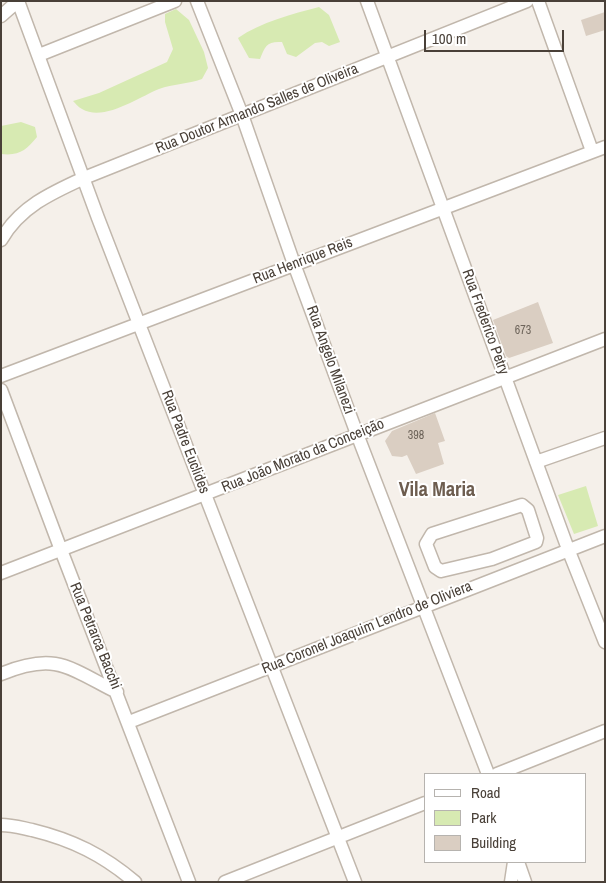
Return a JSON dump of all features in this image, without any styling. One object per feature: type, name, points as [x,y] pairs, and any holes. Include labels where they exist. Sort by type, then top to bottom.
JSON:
[{"type":"street","points":[[1,16],[18,1]]},
{"type":"street","name":"Rua Padre Euclides","points":[[18,1],[139,324],[355,882]]},
{"type":"street","points":[[39,54],[175,1]]},
{"type":"street","name":"Rua Angelo Milanezi","points":[[197,1],[242,115],[294,264],[357,434],[488,773]]},
{"type":"street","name":"Rua Frederico Petry","points":[[367,1],[568,549],[604,635]]},
{"type":"street","name":"Rua Doutor Armando Salles de Oliveira","points":[[1,240],[8,228],[27,209],[51,193],[84,178],[527,1]]},
{"type":"street","points":[[538,1],[592,151]]},
{"type":"street","name":"Rua Henrique Reis","points":[[1,376],[605,147]]},
{"type":"street","name":"Rua João Morato da Conceição","points":[[1,573],[206,495],[357,434],[605,340]]},
{"type":"street","name":"Rua Petrarca Bacchi","points":[[1,390],[189,882]]},
{"type":"street","points":[[536,462],[605,438]]},
{"type":"street","points":[[522,505],[526,507],[537,538],[536,542],[483,561],[441,571],[438,570],[428,550],[427,540],[432,534],[522,505]]},
{"type":"street","name":"Rua Coronel Joaquim Lendro de Oliviera","points":[[129,722],[488,580],[605,536]]},
{"type":"street","points":[[483,561],[488,580]]},
{"type":"street","points":[[1,674],[31,664],[56,664],[117,692]]},
{"type":"street","points":[[500,773],[605,731]]},
{"type":"street","points":[[226,882],[424,803]]},
{"type":"street","points":[[1,825],[48,834],[73,842],[98,854],[135,882]]},
{"type":"street","points":[[511,882],[514,863]]},
{"type":"street","points":[[518,863],[525,882]]},
{"type":"green space","points":[[319,7],[329,15],[340,42],[329,46],[322,42],[315,43],[296,57],[287,54],[282,42],[273,42],[267,45],[260,59],[249,58],[238,38],[267,23]]},
{"type":"green space","points":[[176,9],[189,20],[204,52],[208,68],[202,79],[159,89],[121,107],[100,112],[82,109],[73,101],[99,93],[167,62],[173,49],[165,22],[165,14]]},
{"type":"green space","points":[[21,122],[35,127],[37,137],[18,153],[1,154],[1,126]]},
{"type":"green space","points":[[586,486],[598,526],[574,534],[558,495]]},
{"type":"building","points":[[605,12],[605,30],[586,36],[581,20]]},
{"type":"building","points":[[538,302],[553,343],[509,358],[506,356],[493,320]]},
{"type":"building","points":[[435,413],[445,441],[438,443],[444,464],[416,474],[407,455],[402,457],[392,456],[385,441],[392,431]]},
{"type":"district","name":"Vila Maria","points":[[437,491]]}]
